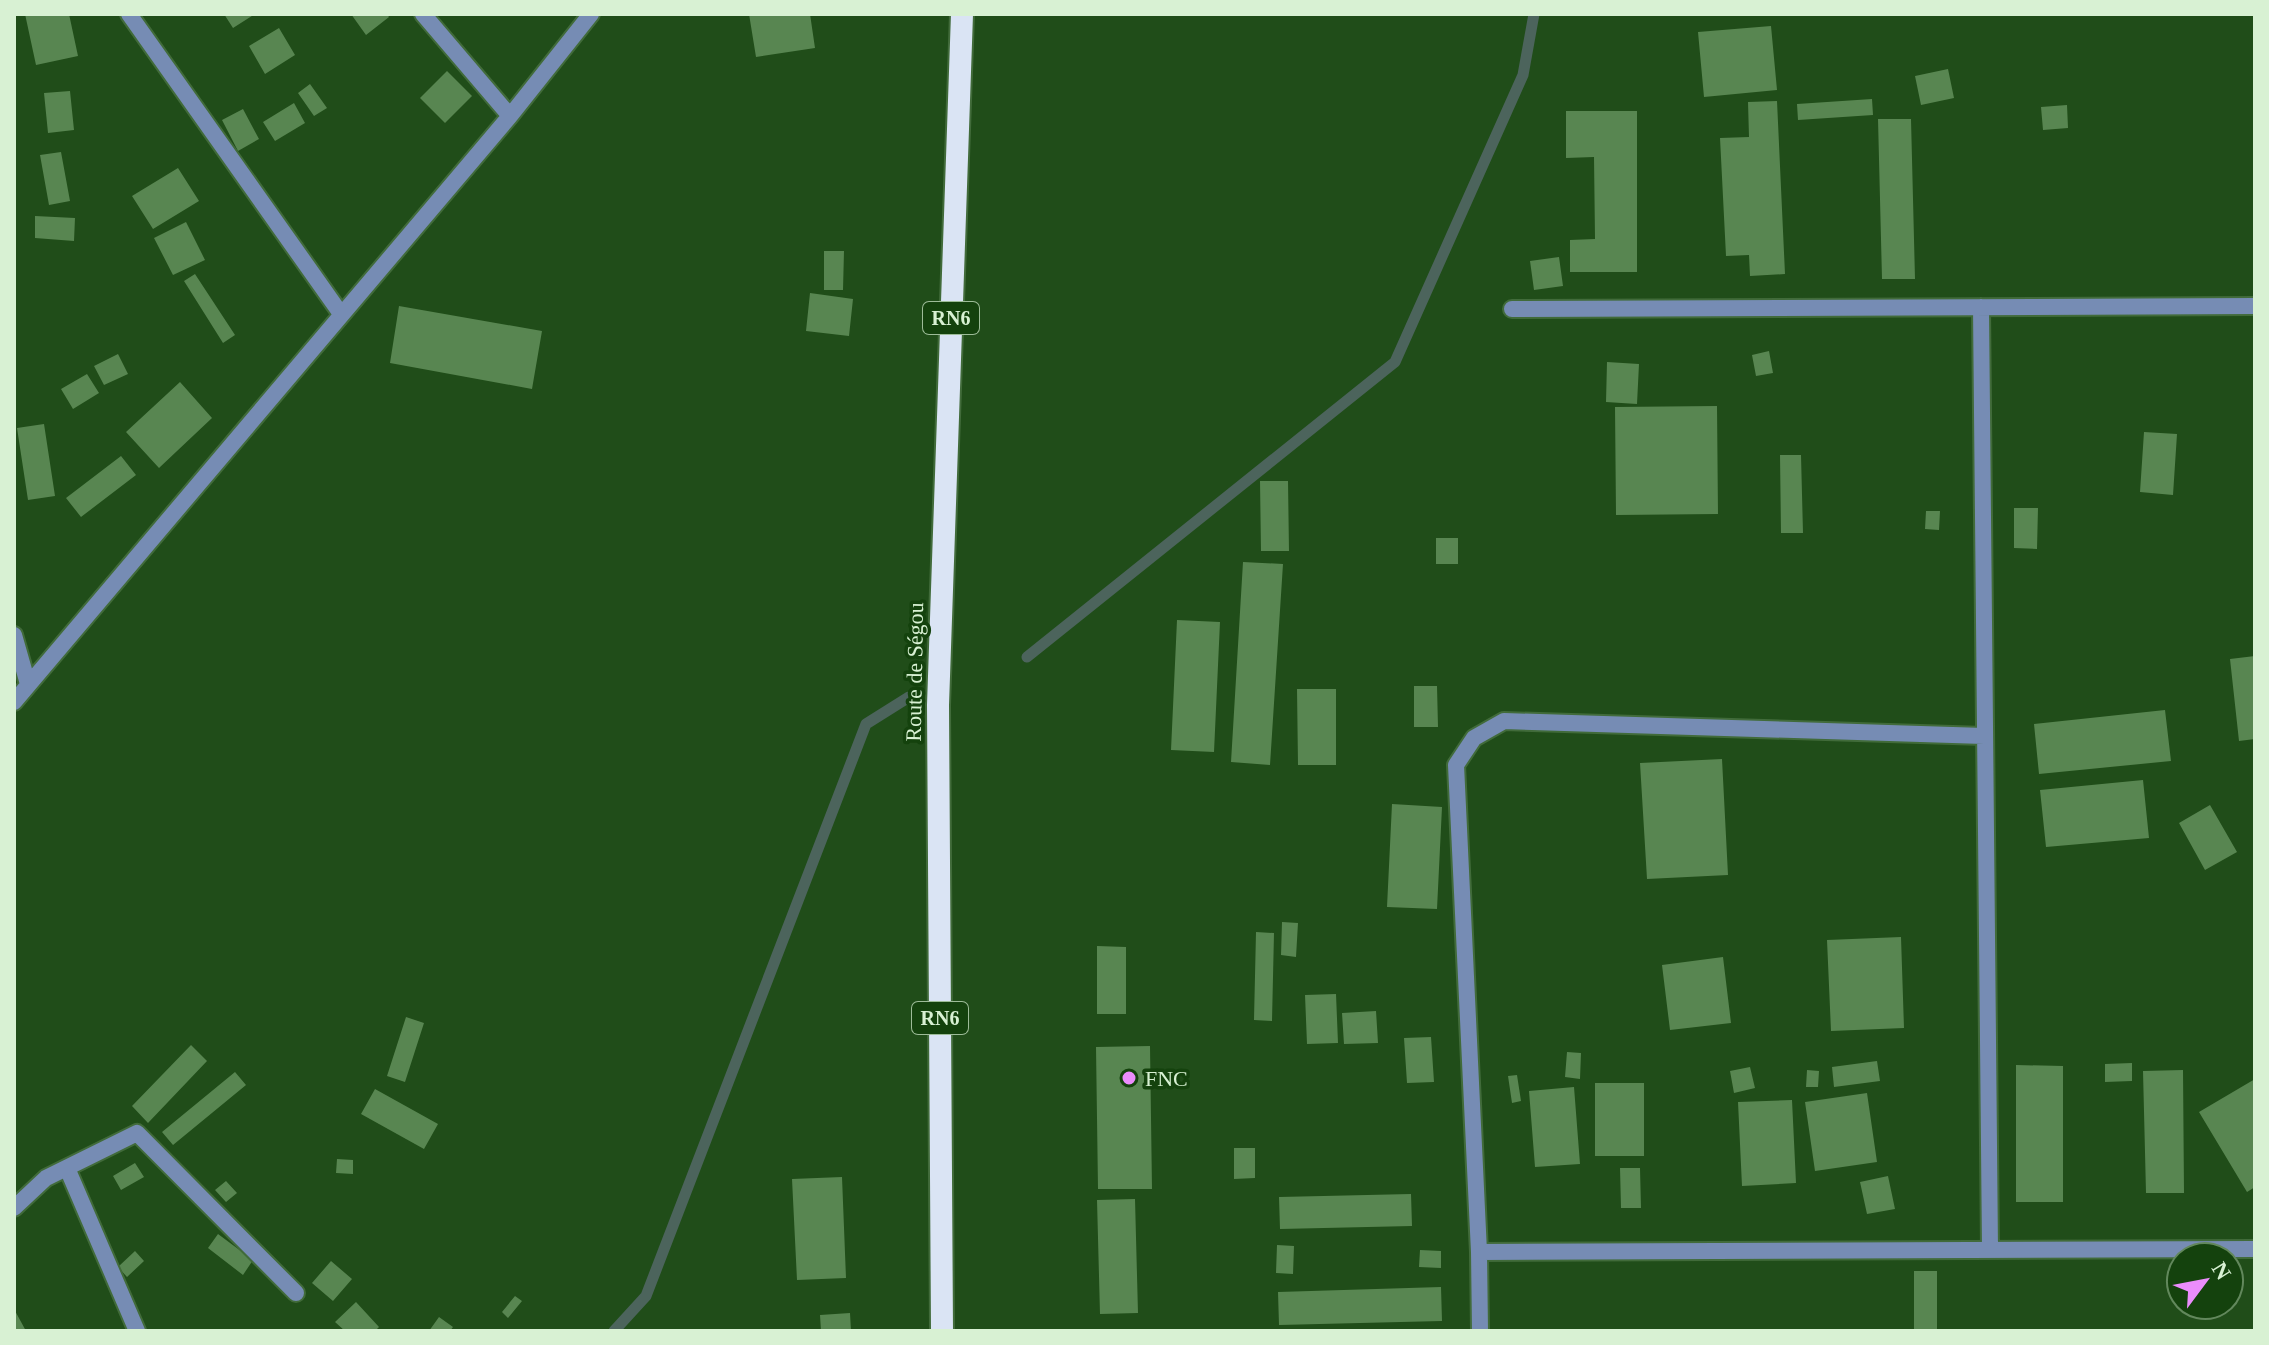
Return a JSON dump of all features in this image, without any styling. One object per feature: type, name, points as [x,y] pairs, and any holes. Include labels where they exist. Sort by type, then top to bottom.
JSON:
[{"type":"highway","name":"Route de Ségou","points":[[942,1331],[938,705],[962,14]]},
{"type":"street","points":[[129,14],[341,314]]},
{"type":"street","points":[[423,14],[510,116]]},
{"type":"street","points":[[14,702],[510,116],[591,14]]},
{"type":"street","points":[[1512,309],[2255,306]]},
{"type":"street","points":[[1981,307],[1990,1250]]},
{"type":"street","points":[[14,635],[28,684]]},
{"type":"street","points":[[1480,1331],[1456,765],[1474,738],[1504,721],[1984,736]]},
{"type":"street","points":[[14,1208],[46,1178],[137,1133],[296,1293]]},
{"type":"street","points":[[67,1168],[137,1331]]},
{"type":"street","points":[[1479,1252],[2255,1249]]},
{"type":"building","points":[[25,14],[69,14],[78,56],[36,65]]},
{"type":"building","points":[[224,14],[255,14],[233,28]]},
{"type":"building","points":[[351,14],[387,14],[389,17],[366,35]]},
{"type":"building","points":[[749,14],[810,14],[815,48],[756,57]]},
{"type":"building","points":[[1771,26],[1777,90],[1704,97],[1698,32]]},
{"type":"building","points":[[279,28],[295,55],[265,74],[249,46]]},
{"type":"building","points":[[1948,69],[1954,98],[1921,105],[1915,76]]},
{"type":"building","points":[[447,71],[472,96],[445,123],[420,98]]},
{"type":"building","points":[[310,84],[327,108],[314,116],[298,93]]},
{"type":"building","points":[[70,91],[74,130],[48,133],[44,93]]},
{"type":"building","points":[[1872,99],[1873,115],[1798,120],[1797,104]]},
{"type":"building","points":[[1777,101],[1785,274],[1750,276],[1749,255],[1726,256],[1720,138],[1749,137],[1748,102]]},
{"type":"building","points":[[294,103],[305,123],[275,141],[263,122]]},
{"type":"building","points":[[2067,105],[2068,128],[2043,130],[2041,107]]},
{"type":"building","points":[[243,109],[259,139],[238,151],[222,120]]},
{"type":"building","points":[[1566,111],[1637,111],[1637,272],[1570,272],[1570,240],[1595,239],[1594,157],[1566,158]]},
{"type":"building","points":[[1878,119],[1911,119],[1915,279],[1882,279]]},
{"type":"building","points":[[61,152],[70,201],[49,205],[40,155]]},
{"type":"building","points":[[178,168],[199,201],[153,229],[132,196]]},
{"type":"building","points":[[35,216],[75,218],[74,241],[35,238]]},
{"type":"building","points":[[186,222],[205,260],[173,275],[154,238]]},
{"type":"building","points":[[824,251],[844,251],[843,290],[824,290]]},
{"type":"building","points":[[1559,257],[1563,286],[1534,290],[1530,261]]},
{"type":"building","points":[[195,274],[235,335],[223,343],[184,281]]},
{"type":"building","points":[[810,293],[853,299],[849,336],[806,331]]},
{"type":"building","points":[[399,306],[542,331],[532,389],[390,363]]},
{"type":"building","points":[[1769,351],[1773,373],[1756,376],[1752,355]]},
{"type":"building","points":[[118,354],[128,374],[104,385],[94,366]]},
{"type":"building","points":[[1607,362],[1639,364],[1637,404],[1606,402]]},
{"type":"building","points":[[87,374],[99,393],[73,409],[61,389]]},
{"type":"building","points":[[180,382],[212,418],[159,468],[126,432]]},
{"type":"building","points":[[1717,406],[1718,514],[1616,515],[1615,407]]},
{"type":"building","points":[[44,424],[55,496],[28,500],[17,428]]},
{"type":"building","points":[[2144,432],[2177,434],[2173,495],[2140,492]]},
{"type":"building","points":[[1780,455],[1801,455],[1803,533],[1781,533]]},
{"type":"building","points":[[121,456],[136,475],[81,517],[66,498]]},
{"type":"building","points":[[1260,481],[1288,481],[1289,551],[1261,551]]},
{"type":"building","points":[[2014,508],[2038,508],[2037,549],[2014,548]]},
{"type":"building","points":[[1926,511],[1940,511],[1939,530],[1925,529]]},
{"type":"building","points":[[1436,538],[1458,538],[1458,564],[1436,564]]},
{"type":"building","points":[[1243,562],[1283,564],[1270,765],[1231,762]]},
{"type":"building","points":[[1177,620],[1220,622],[1214,752],[1171,750]]},
{"type":"building","points":[[2255,656],[2255,739],[2239,741],[2230,659]]},
{"type":"building","points":[[1414,686],[1437,686],[1438,727],[1414,727]]},
{"type":"building","points":[[1297,689],[1336,689],[1336,765],[1298,765]]},
{"type":"building","points":[[2165,710],[2171,761],[2039,774],[2034,724]]},
{"type":"building","points":[[1722,759],[1728,875],[1647,879],[1640,763]]},
{"type":"building","points":[[2143,780],[2149,838],[2046,847],[2040,790]]},
{"type":"building","points":[[1392,804],[1442,807],[1437,909],[1387,907]]},
{"type":"building","points":[[2210,805],[2237,852],[2205,870],[2179,823]]},
{"type":"building","points":[[1282,922],[1298,923],[1296,957],[1281,955]]},
{"type":"building","points":[[1256,932],[1274,933],[1272,1021],[1254,1020]]},
{"type":"building","points":[[1901,937],[1904,1028],[1831,1031],[1827,940]]},
{"type":"building","points":[[1097,946],[1126,947],[1126,1014],[1097,1014]]},
{"type":"building","points":[[1723,957],[1731,1023],[1670,1030],[1662,965]]},
{"type":"building","points":[[1336,994],[1338,1043],[1307,1044],[1305,995]]},
{"type":"building","points":[[1376,1011],[1378,1043],[1344,1044],[1342,1013]]},
{"type":"building","points":[[406,1017],[424,1023],[405,1082],[387,1076]]},
{"type":"building","points":[[1431,1037],[1434,1082],[1407,1083],[1404,1038]]},
{"type":"building","points":[[191,1045],[207,1061],[148,1123],[132,1106]]},
{"type":"building","points":[[1150,1046],[1152,1189],[1098,1189],[1096,1047]]},
{"type":"building","points":[[1567,1052],[1581,1053],[1580,1079],[1565,1077]]},
{"type":"building","points":[[1877,1061],[1880,1081],[1834,1087],[1832,1067]]},
{"type":"building","points":[[2132,1063],[2132,1081],[2105,1082],[2105,1064]]},
{"type":"building","points":[[2016,1065],[2063,1066],[2063,1202],[2016,1202]]},
{"type":"building","points":[[1750,1067],[1755,1088],[1734,1093],[1730,1071]]},
{"type":"building","points":[[1807,1070],[1819,1071],[1818,1087],[1806,1087]]},
{"type":"building","points":[[2183,1070],[2184,1193],[2146,1193],[2143,1071]]},
{"type":"building","points":[[235,1072],[246,1085],[173,1145],[162,1132]]},
{"type":"building","points":[[1517,1075],[1521,1101],[1512,1103],[1508,1076]]},
{"type":"building","points":[[2255,1079],[2255,1187],[2247,1192],[2199,1112]]},
{"type":"building","points":[[1595,1083],[1644,1083],[1644,1156],[1595,1156]]},
{"type":"building","points":[[1574,1087],[1580,1164],[1535,1167],[1529,1091]]},
{"type":"building","points":[[375,1089],[438,1124],[424,1149],[361,1114]]},
{"type":"building","points":[[1867,1093],[1877,1162],[1815,1171],[1805,1102]]},
{"type":"building","points":[[1792,1100],[1796,1183],[1742,1186],[1738,1102]]},
{"type":"building","points":[[1234,1148],[1255,1148],[1255,1178],[1234,1179]]},
{"type":"building","points":[[337,1159],[353,1160],[353,1174],[336,1173]]},
{"type":"building","points":[[135,1163],[144,1177],[121,1190],[113,1176]]},
{"type":"building","points":[[1620,1168],[1640,1168],[1641,1208],[1621,1208]]},
{"type":"building","points":[[1888,1176],[1895,1209],[1867,1214],[1860,1182]]},
{"type":"building","points":[[842,1177],[846,1278],[797,1280],[792,1179]]},
{"type":"building","points":[[226,1181],[237,1193],[226,1202],[215,1190]]},
{"type":"building","points":[[1411,1194],[1412,1226],[1280,1229],[1279,1197]]},
{"type":"building","points":[[1135,1199],[1138,1313],[1100,1314],[1097,1200]]},
{"type":"building","points":[[218,1234],[253,1260],[243,1275],[208,1248]]},
{"type":"building","points":[[1277,1245],[1294,1246],[1293,1274],[1276,1273]]},
{"type":"building","points":[[1420,1250],[1441,1251],[1441,1268],[1419,1267]]},
{"type":"building","points":[[135,1251],[144,1261],[127,1277],[118,1267]]},
{"type":"building","points":[[331,1261],[352,1279],[333,1301],[312,1283]]},
{"type":"building","points":[[1914,1271],[1937,1271],[1937,1331],[1914,1331]]},
{"type":"building","points":[[1441,1287],[1442,1321],[1279,1325],[1278,1292]]},
{"type":"building","points":[[515,1296],[522,1301],[508,1318],[502,1312]]},
{"type":"building","points":[[356,1302],[379,1327],[375,1331],[345,1331],[335,1322]]},
{"type":"building","points":[[14,1309],[26,1331],[14,1331]]},
{"type":"building","points":[[850,1313],[851,1331],[821,1331],[820,1315]]},
{"type":"building","points":[[439,1317],[453,1327],[450,1331],[429,1331]]},
{"type":"waterway","points":[[1027,657],[1395,362],[1523,75],[1534,14]]},
{"type":"waterway","points":[[614,1331],[646,1296],[866,724],[909,697]]},
{"type":"place","name":"FNC","points":[[1129,1078]]}]
